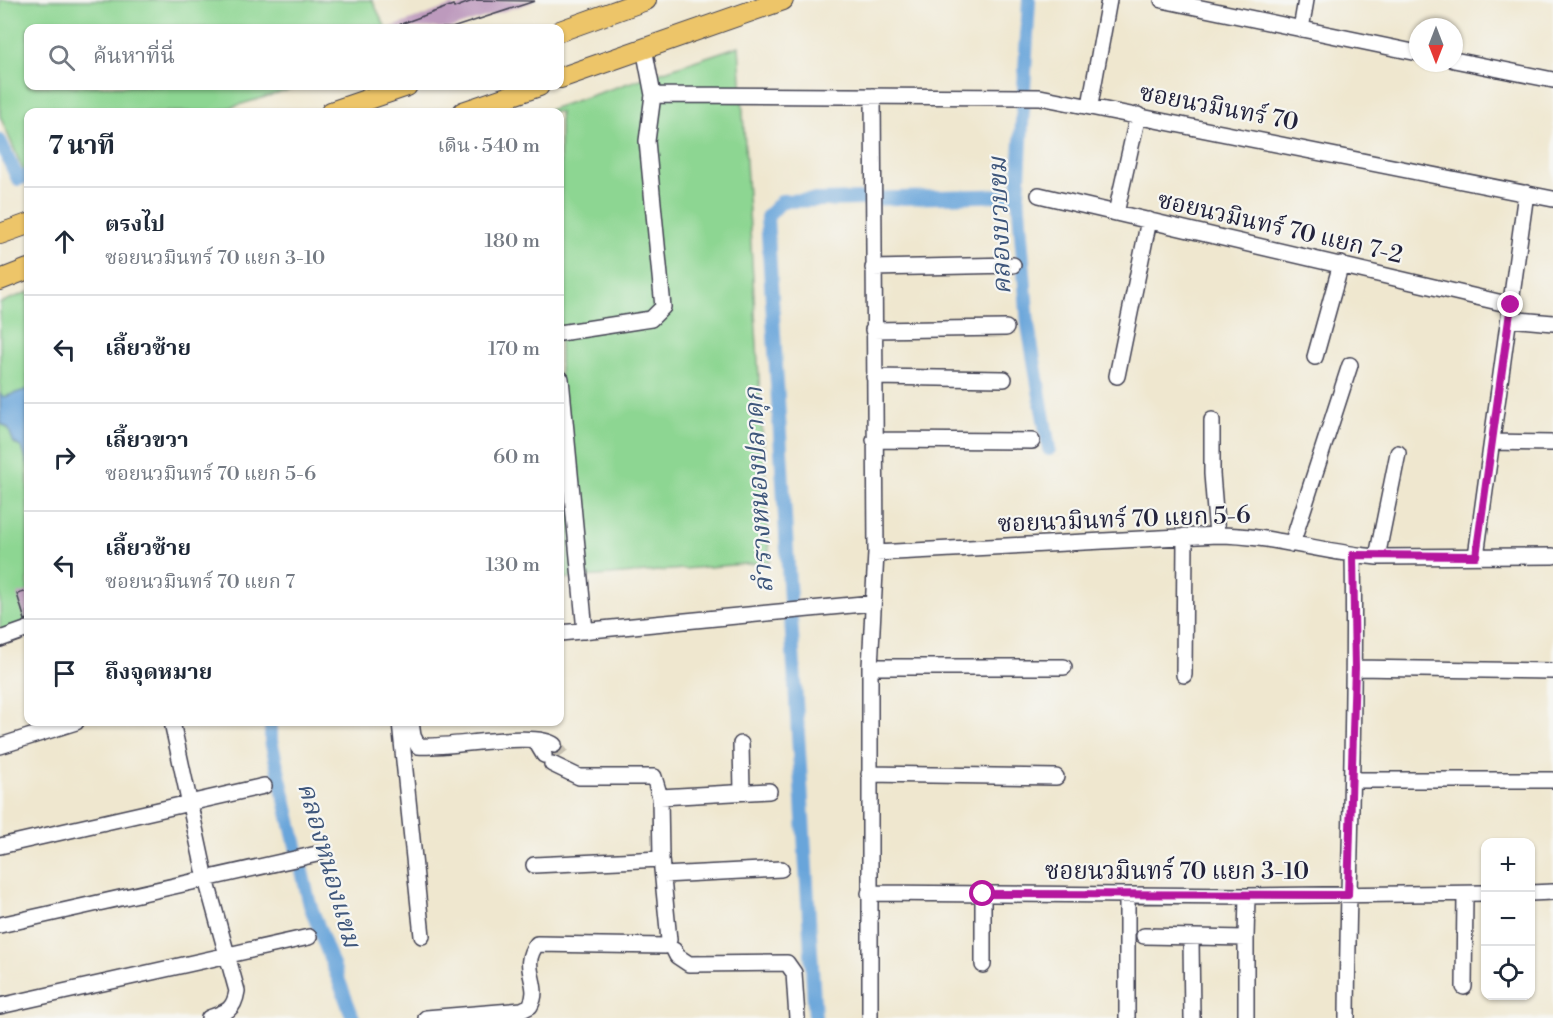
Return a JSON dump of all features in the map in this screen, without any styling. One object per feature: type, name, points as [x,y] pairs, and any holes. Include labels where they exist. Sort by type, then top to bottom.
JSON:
[{"type":"main road","points":[[564,77],[783,0]]},
{"type":"main road","points":[[564,29],[639,1]]},
{"type":"main road","points":[[343,108],[395,90]]},
{"type":"main road","points":[[475,108],[527,90]]},
{"type":"main road","points":[[0,234],[24,225]]},
{"type":"main road","points":[[0,280],[24,271]]},
{"type":"street","points":[[1090,105],[1109,0]]},
{"type":"street","points":[[1162,0],[1200,4],[1409,50]]},
{"type":"street","points":[[1301,28],[1306,0]]},
{"type":"street","points":[[564,332],[651,319],[663,307],[647,141],[653,95],[644,48]]},
{"type":"street","points":[[1463,62],[1553,80]]},
{"type":"street","name":"ซอยนวมินทร์ 70","points":[[653,95],[1007,95],[1040,97],[1090,105],[1553,199]]},
{"type":"street","points":[[870,1018],[870,667],[876,553],[873,96]]},
{"type":"street","points":[[1116,213],[1138,115]]},
{"type":"street","points":[[1476,556],[1526,194]]},
{"type":"street","name":"ซอยนวมินทร์ 70 แยก 7-2","points":[[1039,195],[1341,264],[1553,323]]},
{"type":"street","points":[[1117,376],[1149,220]]},
{"type":"street","points":[[873,268],[1013,264]]},
{"type":"street","points":[[1315,357],[1341,264]]},
{"type":"street","points":[[873,330],[1006,328]]},
{"type":"street","points":[[1292,544],[1350,365]]},
{"type":"street","points":[[874,377],[1004,379]]},
{"type":"street","points":[[564,410],[585,631]]},
{"type":"street","points":[[1212,420],[1212,474],[1217,535]]},
{"type":"street","points":[[874,440],[1032,441]]},
{"type":"street","points":[[1492,442],[1553,443]]},
{"type":"street","points":[[1377,556],[1398,453]]},
{"type":"street","name":"ซอยนวมินทร์ 70 แยก 5-6","points":[[876,553],[1185,536],[1245,535],[1353,555],[1553,556]]},
{"type":"street","points":[[1184,675],[1185,536]]},
{"type":"street","points":[[1347,1018],[1348,895],[1355,668],[1353,555]]},
{"type":"street","points":[[564,633],[873,603]]},
{"type":"street","points":[[0,639],[24,630]]},
{"type":"street","points":[[870,667],[1064,667]]},
{"type":"street","points":[[1355,668],[1553,671]]},
{"type":"street","points":[[0,746],[63,726]]},
{"type":"street","points":[[173,726],[206,879],[237,991],[235,1003],[229,1011],[209,1018]]},
{"type":"street","points":[[400,726],[422,936]]},
{"type":"street","points":[[411,726],[412,736],[418,746],[535,740],[579,777],[654,777],[660,797],[662,867],[669,945],[677,956],[689,964],[788,963],[794,973],[796,1018]]},
{"type":"street","points":[[741,744],[742,792]]},
{"type":"street","points":[[869,774],[1056,777]]},
{"type":"street","points":[[1352,780],[1553,780]]},
{"type":"street","points":[[0,846],[264,786]]},
{"type":"street","points":[[660,797],[769,791]]},
{"type":"street","points":[[0,925],[311,855]]},
{"type":"street","points":[[534,865],[781,869]]},
{"type":"street","points":[[1535,893],[1553,892]]},
{"type":"street","name":"ซอยนวมินทร์ 70 แยก 3-10","points":[[869,893],[1247,896],[1481,893]]},
{"type":"street","points":[[983,894],[983,965]]},
{"type":"street","points":[[1464,987],[1465,894]]},
{"type":"street","points":[[1127,895],[1127,1018]]},
{"type":"street","points":[[1246,1018],[1247,896]]},
{"type":"street","points":[[1144,936],[1191,939],[1246,938]]},
{"type":"street","points":[[0,1006],[309,937]]},
{"type":"street","points":[[1191,939],[1192,1018]]},
{"type":"street","points":[[426,1018],[505,1015],[530,1006],[534,999],[528,965],[537,944],[669,945]]},
{"type":"green space","points":[[0,0],[372,0],[384,24],[24,24],[24,90],[289,90],[228,108],[24,108],[24,172],[0,116]]},
{"type":"green space","points":[[739,46],[770,562],[564,579],[564,108],[554,108]]},
{"type":"green space","points":[[24,294],[24,626],[0,634],[0,303]]},
{"type":"water","points":[[24,390],[24,454],[22,448],[14,443],[8,428],[0,423],[0,394],[4,397]]},
{"type":"building","points":[[475,0],[535,1],[464,24],[401,24],[453,5],[454,8]]},
{"type":"building","points":[[24,592],[24,617],[17,594]]},
{"type":"waterway","name":"คลองบวบขม","points":[[1029,0],[1018,195],[1028,325],[1049,449]]},
{"type":"waterway","name":"คลองหนองแขม","points":[[0,141],[18,179],[24,177]]},
{"type":"waterway","name":"ลำรางหนองปลาดุก","points":[[815,1018],[767,217],[782,201],[1018,195]]},
{"type":"waterway","name":"คลองหนองแขม","points":[[271,726],[271,741],[310,905],[353,1018]]},
{"type":"tunnel","points":[[554,745],[562,755]]},
{"type":"route","points":[[983,894],[1348,895],[1355,668],[1353,555],[1476,556],[1511,305]]}]
